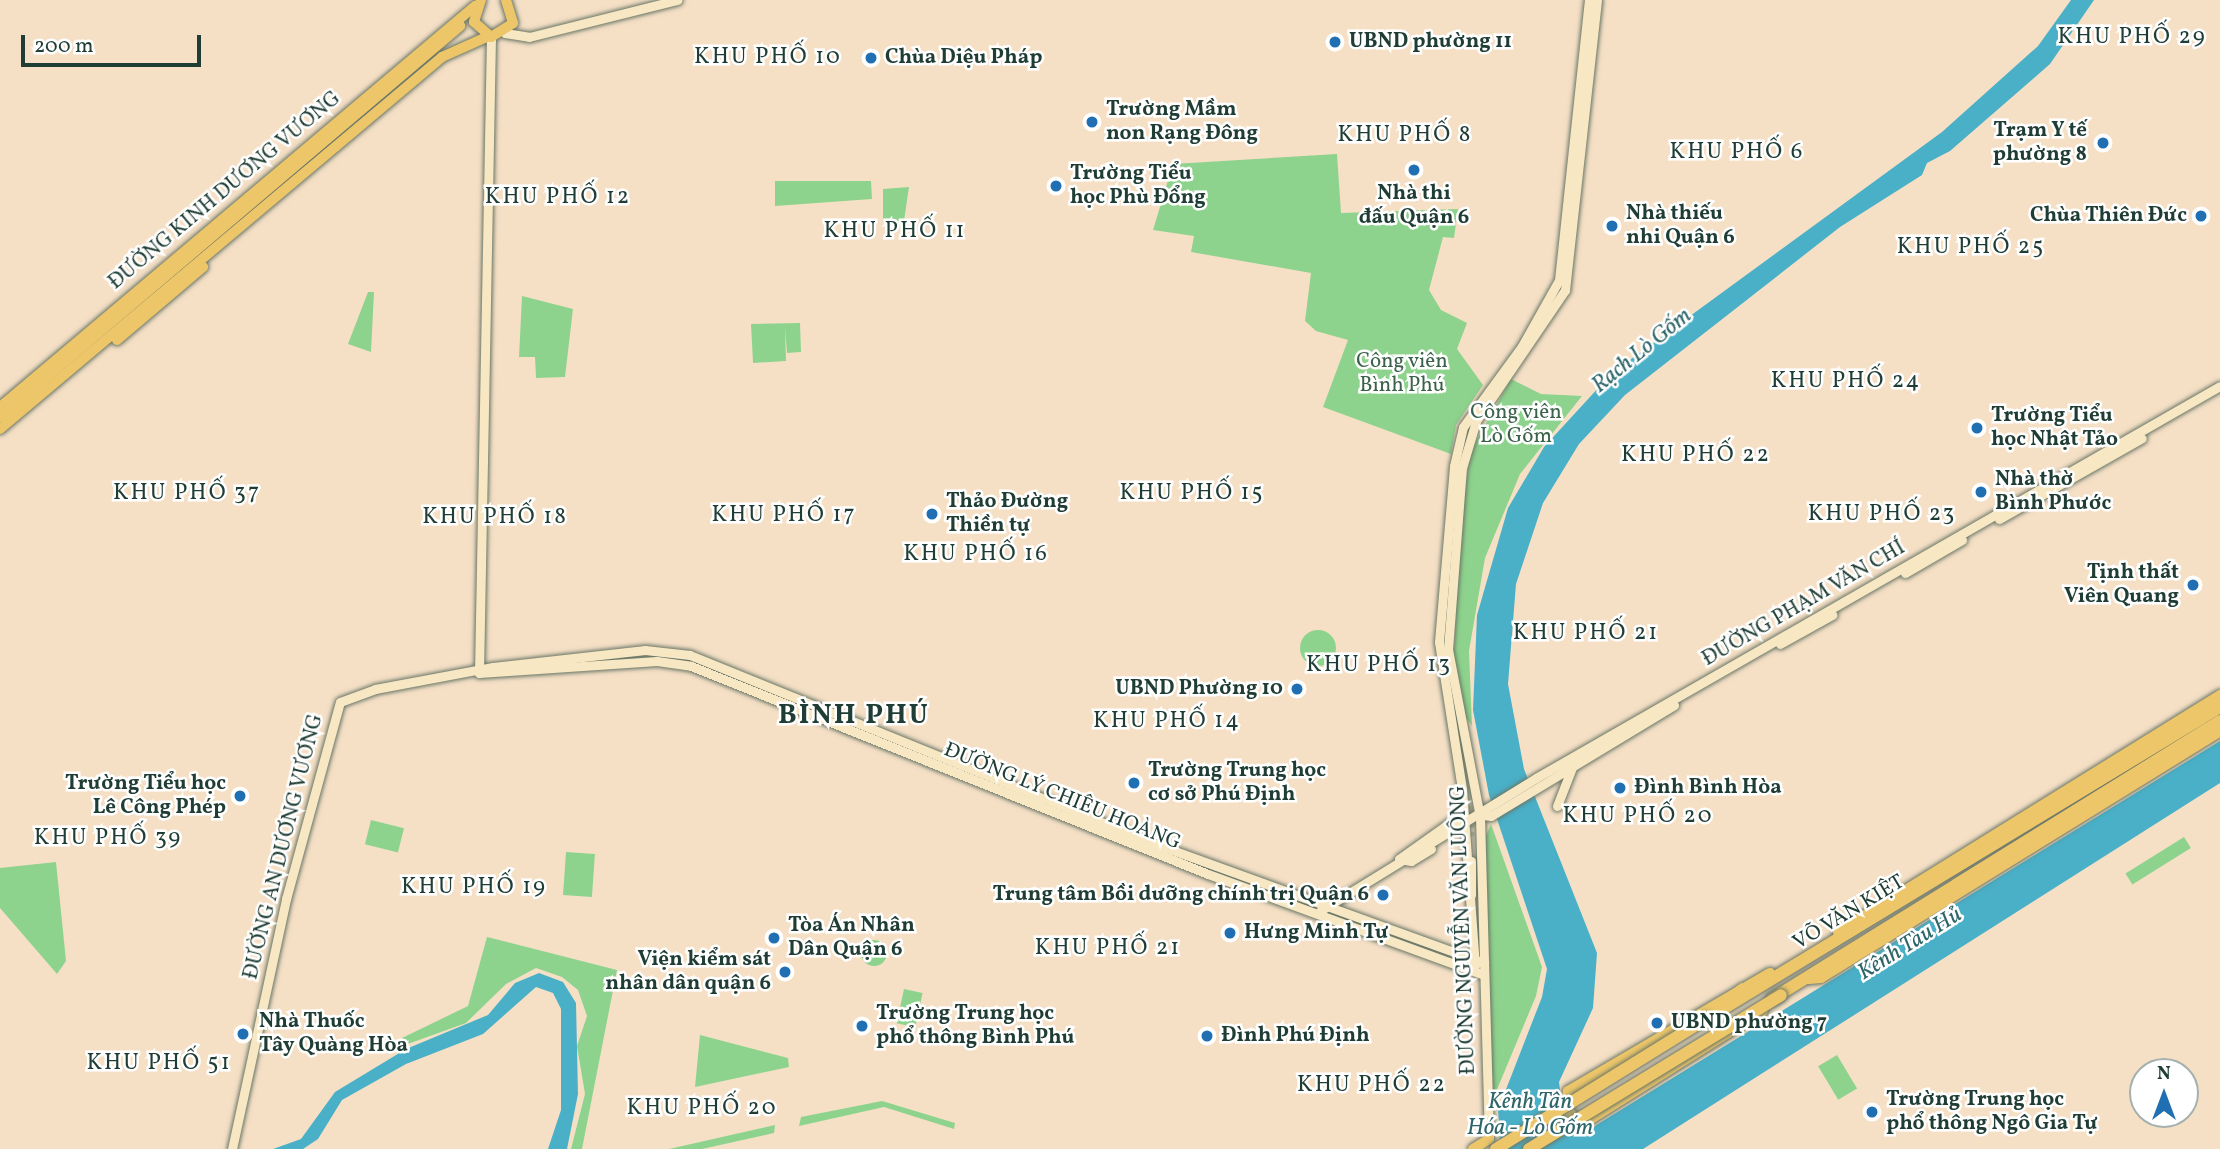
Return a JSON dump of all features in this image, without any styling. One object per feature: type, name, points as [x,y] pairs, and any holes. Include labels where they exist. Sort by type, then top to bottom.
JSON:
[{"type":"highway","name":"VÕ VĂN KIỆT","points":[[1491,1146],[1706,1019],[2220,707]]},
{"type":"highway","name":"VÕ VĂN KIỆT","points":[[1516,1149],[1733,1017],[1809,979],[2220,721]]},
{"type":"highway","points":[[1706,1019],[1743,989]]},
{"type":"highway","points":[[1529,1149],[1781,995]]},
{"type":"main road","points":[[511,4],[505,33],[529,37],[677,0]]},
{"type":"main road","name":"ĐƯỜNG NGUYỄN VĂN LUÔNG","points":[[1479,968],[1485,814],[1471,752],[1460,743],[1439,642],[1456,454],[1473,410],[1522,346],[1559,280],[1589,0]]},
{"type":"main road","name":"ĐƯỜNG NGUYỄN VĂN LUÔNG","points":[[1491,1146],[1479,968],[1470,897],[1460,743],[1448,622],[1465,448],[1476,421],[1565,290],[1597,0]]},
{"type":"main road","points":[[511,4],[529,37]]},
{"type":"main road","points":[[476,7],[490,36],[479,673]]},
{"type":"main road","name":"ĐƯỜNG KINH DƯƠNG VƯƠNG","points":[[0,416],[117,334],[257,216],[273,192],[380,91],[476,7]]},
{"type":"main road","name":"ĐƯỜNG KINH DƯƠNG VƯƠNG","points":[[0,429],[148,286],[458,49],[505,33]]},
{"type":"main road","name":"ĐƯỜNG PHẠM VĂN CHÍ","points":[[1321,911],[1338,895],[1399,859],[1485,814],[2220,386]]},
{"type":"main road","name":"ĐƯỜNG KINH DƯƠNG VƯƠNG","points":[[0,407],[40,390]]},
{"type":"main road","name":"ĐƯỜNG KINH DƯƠNG VƯƠNG","points":[[0,439],[40,390]]},
{"type":"main road","name":"ĐƯỜNG PHẠM VĂN CHÍ","points":[[1538,782],[2220,392]]},
{"type":"main road","name":"ĐƯỜNG LÝ CHIÊU HOÀNG","points":[[479,673],[682,664],[1321,911],[1479,968]]},
{"type":"main road","name":"ĐƯỜNG AN DƯƠNG VƯƠNG","points":[[232,1144],[337,708],[348,695],[479,673]]},
{"type":"main road","name":"VÕ VĂN KIỆT","points":[[1781,995],[1752,1020],[1583,1124],[1564,1103],[1577,1086],[1743,989],[2220,695]]},
{"type":"main road","name":"VÕ VĂN KIỆT","points":[[1945,893],[2220,726]]},
{"type":"main road","name":"VÕ VĂN KIỆT","points":[[1809,979],[1821,978],[2220,732]]},
{"type":"main road","points":[[1460,743],[1470,805]]},
{"type":"main road","points":[[1399,859],[1458,817],[1460,743]]},
{"type":"main road","points":[[1557,806],[1573,764]]},
{"type":"main road","points":[[1470,897],[1472,835],[1481,900]]},
{"type":"main road","points":[[1399,859],[1411,861],[1457,837],[1470,897]]},
{"type":"main road","points":[[1338,895],[1342,915]]},
{"type":"main road","name":"ĐƯỜNG LÝ CHIÊU HOÀNG","points":[[1321,911],[1342,915],[1479,968]]},
{"type":"main road","name":"VÕ VĂN KIỆT","points":[[1473,1149],[1491,1146]]},
{"type":"green space","name":"Công viên Bình Phú","points":[[1337,154],[1341,213],[1458,209],[1454,238],[1443,237],[1429,290],[1441,310],[1467,323],[1457,349],[1483,385],[1456,425],[1451,454],[1323,407],[1348,340],[1316,331],[1305,321],[1311,273],[1191,252],[1194,236],[1153,230],[1173,164]]},
{"type":"green space","points":[[775,181],[871,181],[872,199],[775,206]]},
{"type":"green space","points":[[909,187],[904,221],[883,223],[883,189]]},
{"type":"green space","points":[[368,292],[374,292],[371,352],[348,344]]},
{"type":"green space","points":[[522,296],[573,309],[565,377],[536,378],[535,357],[519,357]]},
{"type":"green space","points":[[800,323],[801,352],[787,353],[785,327],[786,361],[753,363],[751,324]]},
{"type":"green space","name":"Công viên Lò Gốm","points":[[1511,379],[1541,394],[1582,396],[1520,474],[1485,558],[1469,651],[1472,726],[1458,706],[1453,671],[1461,515],[1471,450]]},
{"type":"green space","points":[[1318,630],[1330,636],[1336,648],[1330,660],[1318,666],[1306,660],[1300,648],[1306,636]]},
{"type":"green space","points":[[371,820],[404,828],[398,852],[365,844]]},
{"type":"green space","points":[[1491,824],[1542,967],[1536,996],[1493,1099],[1484,840]]},
{"type":"green space","points":[[2184,837],[2191,848],[2132,885],[2125,874]]},
{"type":"green space","points":[[566,852],[595,854],[592,897],[563,895]]},
{"type":"green space","points":[[56,862],[66,961],[57,974],[0,908],[0,868]]},
{"type":"green space","points":[[487,937],[617,970],[582,1149],[571,1149],[585,1094],[577,1046],[587,1016],[578,990],[562,977],[536,968],[506,984],[466,1023],[405,1045],[402,1038],[468,1006]]},
{"type":"green space","points":[[874,940],[883,944],[887,953],[883,962],[874,966],[865,962],[861,953],[865,944]]},
{"type":"green space","points":[[904,989],[923,993],[915,1027],[897,1023]]},
{"type":"green space","points":[[700,1035],[788,1058],[789,1067],[695,1087]]},
{"type":"green space","points":[[1837,1055],[1857,1088],[1838,1100],[1818,1066]]},
{"type":"green space","points":[[882,1101],[955,1123],[954,1129],[884,1107],[799,1126],[801,1117]]},
{"type":"green space","points":[[775,1125],[774,1133],[702,1149],[669,1149]]},
{"type":"water","name":"Kênh Tân Hóa - Lò Gốm","points":[[2071,0],[2094,0],[2050,64],[1950,151],[1927,163],[1922,175],[1840,227],[1625,395],[1579,444],[1543,503],[1516,584],[1508,684],[1524,769],[1597,953],[1593,1008],[1559,1082],[1565,1128],[1585,1132],[2220,741],[2220,783],[1643,1149],[1501,1149],[1498,1110],[1542,997],[1547,969],[1489,795],[1473,710],[1477,615],[1508,508],[1544,447],[1612,373],[1942,132],[2038,46]]},
{"type":"water","points":[[539,973],[563,982],[576,1003],[578,1094],[567,1149],[548,1149],[561,1110],[561,1009],[553,993],[536,987],[483,1034],[406,1064],[342,1100],[318,1139],[303,1149],[273,1149],[301,1139],[335,1092],[406,1049],[488,1015],[515,983]]},
{"type":"tunnel","points":[[1468,805],[1470,836]]},
{"type":"place","name":"UBND phường 11","points":[[1335,42]]},
{"type":"place","name":"Chùa Diệu Pháp","points":[[871,58]]},
{"type":"place","name":"Trường Mầm non Rạng Đông","points":[[1092,122]]},
{"type":"place","name":"Trạm Y tế phường 8","points":[[2103,143]]},
{"type":"place","name":"Nhà thi đấu Quận 6","points":[[1414,170]]},
{"type":"place","name":"Trường Tiểu học Phù Đổng","points":[[1056,186]]},
{"type":"place","name":"Chùa Thiên Đức","points":[[2201,216]]},
{"type":"place","name":"Nhà thiếu nhi Quận 6","points":[[1612,226]]},
{"type":"place","name":"Trường Tiểu học Nhật Tảo","points":[[1977,428]]},
{"type":"place","name":"Nhà thờ Bình Phước","points":[[1981,492]]},
{"type":"place","name":"Thảo Đường Thiền tự","points":[[932,514]]},
{"type":"place","name":"Tịnh thất Viên Quang","points":[[2193,585]]},
{"type":"place","name":"UBND Phường 10","points":[[1297,689]]},
{"type":"place","name":"Trường Trung học cơ sở Phú Định","points":[[1134,783]]},
{"type":"place","name":"Đình Bình Hòa","points":[[1620,788]]},
{"type":"place","name":"Trường Tiểu học Lê Công Phép","points":[[240,796]]},
{"type":"place","name":"Trung tâm Bồi dưỡng chính trị Quận 6","points":[[1383,895]]},
{"type":"place","name":"Hưng Minh Tự","points":[[1230,933]]},
{"type":"place","name":"Tòa Án Nhân Dân Quận 6","points":[[774,938]]},
{"type":"place","name":"Viện kiểm sát nhân dân quận 6","points":[[785,972]]},
{"type":"place","name":"UBND phường 7","points":[[1657,1023]]},
{"type":"place","name":"Trường Trung học phổ thông Bình Phú","points":[[862,1026]]},
{"type":"place","name":"Nhà Thuốc Tây Quàng Hòa","points":[[243,1034]]},
{"type":"place","name":"Đình Phú Định","points":[[1207,1036]]},
{"type":"place","name":"Trường Trung học phổ thông Ngô Gia Tự","points":[[1872,1112]]},
{"type":"district","name":"KHU PHỐ 29","points":[[2132,37]]},
{"type":"district","name":"KHU PHỐ 10","points":[[768,57]]},
{"type":"district","name":"KHU PHỐ 8","points":[[1405,135]]},
{"type":"district","name":"KHU PHỐ 6","points":[[1737,152]]},
{"type":"district","name":"KHU PHỐ 12","points":[[558,197]]},
{"type":"district","name":"KHU PHỐ 11","points":[[895,231]]},
{"type":"district","name":"KHU PHỐ 25","points":[[1971,247]]},
{"type":"district","name":"KHU PHỐ 24","points":[[1846,381]]},
{"type":"district","name":"KHU PHỐ 22","points":[[1696,455]]},
{"type":"district","name":"KHU PHỐ 37","points":[[187,493]]},
{"type":"district","name":"KHU PHỐ 15","points":[[1192,493]]},
{"type":"district","name":"KHU PHỐ 23","points":[[1882,514]]},
{"type":"district","name":"KHU PHỐ 17","points":[[784,515]]},
{"type":"district","name":"KHU PHỐ 18","points":[[495,517]]},
{"type":"district","name":"KHU PHỐ 16","points":[[976,554]]},
{"type":"district","name":"KHU PHỐ 21","points":[[1586,633]]},
{"type":"district","name":"KHU PHỐ 13","points":[[1379,665]]},
{"type":"district","name":"BÌNH PHÚ","points":[[854,716]]},
{"type":"district","name":"KHU PHỐ 14","points":[[1167,721]]},
{"type":"district","name":"KHU PHỐ 20","points":[[1638,816]]},
{"type":"district","name":"KHU PHỐ 39","points":[[108,838]]},
{"type":"district","name":"KHU PHỐ 19","points":[[474,887]]},
{"type":"district","name":"KHU PHỐ 21","points":[[1108,948]]},
{"type":"district","name":"KHU PHỐ 51","points":[[159,1063]]},
{"type":"district","name":"KHU PHỐ 22","points":[[1372,1085]]},
{"type":"district","name":"KHU PHỐ 20","points":[[702,1108]]},
{"type":"water label","name":"Rạch Lò Gốm","points":[[1642,351]]},
{"type":"water label","name":"Kênh Tàu Hủ","points":[[1910,944]]}]
